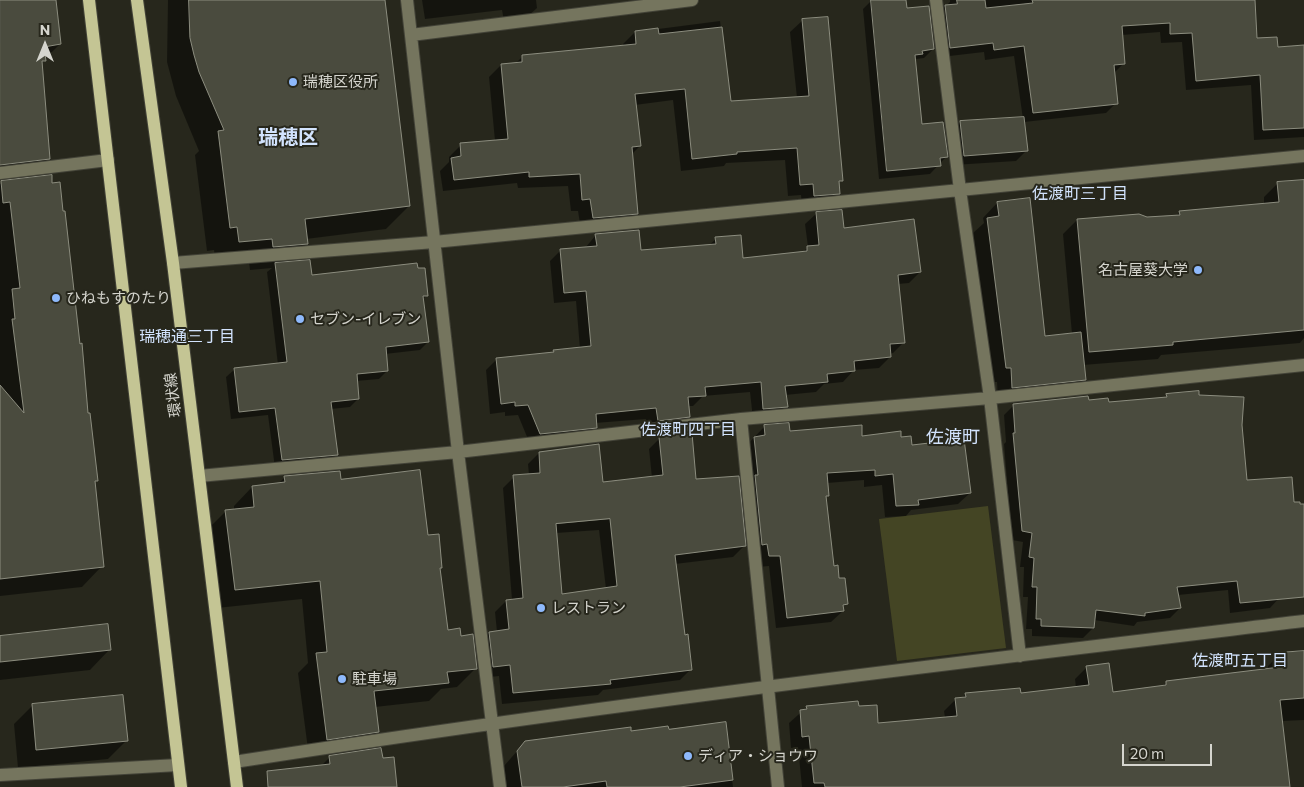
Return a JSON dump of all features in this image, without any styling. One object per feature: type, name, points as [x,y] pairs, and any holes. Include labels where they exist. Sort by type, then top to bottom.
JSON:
[{"type":"main road","points":[[88,0],[181,787]]},
{"type":"main road","name":"環状線","points":[[137,0],[174,263],[237,787]]},
{"type":"street","points":[[406,0],[458,452],[500,787]]},
{"type":"street","points":[[411,35],[692,0]]},
{"type":"street","points":[[936,0],[960,190],[990,398],[1020,656]]},
{"type":"street","points":[[174,263],[434,242],[1304,156]]},
{"type":"street","points":[[0,172],[108,160]]},
{"type":"street","points":[[199,476],[458,452],[741,419],[990,398],[1304,365]]},
{"type":"street","points":[[741,419],[778,787]]},
{"type":"street","points":[[234,762],[492,723],[1304,621]]},
{"type":"street","points":[[0,776],[178,765]]},
{"type":"green space","points":[[988,506],[1006,648],[897,661],[879,519]]},
{"type":"building","points":[[0,0],[56,0],[61,44],[44,47],[46,61],[42,61],[50,159],[0,165]]},
{"type":"building","points":[[189,0],[385,0],[410,206],[305,219],[308,244],[273,247],[272,239],[239,242],[237,227],[230,228],[218,131],[224,130],[199,72],[194,55],[190,38]]},
{"type":"building","points":[[871,0],[906,0],[907,8],[929,6],[934,49],[922,51],[923,54],[915,55],[922,124],[943,122],[948,157],[940,158],[941,166],[887,171]]},
{"type":"building","points":[[957,0],[985,0],[986,8],[1033,3],[1032,0],[1255,0],[1257,38],[1277,37],[1278,47],[1304,45],[1304,128],[1263,130],[1260,75],[1196,81],[1192,33],[1170,34],[1170,23],[1122,26],[1125,64],[1114,65],[1118,104],[1033,113],[1024,46],[994,50],[993,43],[950,48],[945,5],[957,4]]},
{"type":"building","points":[[828,17],[843,181],[839,181],[840,194],[814,196],[813,184],[800,185],[797,148],[737,152],[737,154],[692,159],[685,89],[635,94],[641,146],[632,147],[638,214],[593,218],[590,199],[582,200],[580,174],[529,177],[529,172],[454,180],[451,158],[461,156],[460,143],[508,139],[501,64],[522,62],[522,55],[636,44],[635,31],[658,28],[659,34],[722,27],[731,101],[809,96],[802,19]]},
{"type":"building","points":[[1024,117],[1028,151],[964,156],[960,121]]},
{"type":"building","points":[[52,175],[52,183],[60,182],[63,211],[65,211],[80,344],[82,343],[88,413],[90,413],[98,481],[95,481],[104,567],[0,579],[0,385],[24,413],[12,319],[15,319],[12,289],[20,288],[10,202],[3,203],[1,181]]},
{"type":"building","name":"名古屋葵大学","points":[[1304,180],[1304,330],[1173,342],[1173,345],[1089,352],[1077,219],[1139,214],[1147,217],[1180,215],[1179,211],[1279,202],[1277,182]]},
{"type":"building","points":[[1030,198],[1045,336],[1081,332],[1086,380],[1012,388],[1011,368],[1006,368],[987,218],[999,216],[997,202]]},
{"type":"building","points":[[842,210],[844,228],[914,219],[921,272],[898,275],[905,343],[890,344],[891,357],[854,361],[855,371],[827,374],[828,382],[785,386],[788,407],[763,409],[761,382],[705,387],[706,396],[688,397],[690,417],[658,421],[656,408],[596,414],[597,428],[540,434],[528,405],[515,406],[515,402],[501,404],[496,358],[591,346],[586,291],[564,293],[560,249],[597,246],[595,234],[639,230],[641,250],[716,244],[715,237],[741,235],[743,258],[807,251],[807,246],[819,245],[816,212]]},
{"type":"building","points":[[310,260],[312,275],[417,263],[418,268],[425,268],[428,296],[423,296],[429,342],[386,347],[388,371],[357,374],[359,399],[331,402],[338,455],[282,460],[275,408],[239,412],[234,368],[287,362],[275,263]]},
{"type":"building","points":[[1199,391],[1199,395],[1244,397],[1242,425],[1247,480],[1292,477],[1294,502],[1304,504],[1304,597],[1240,603],[1237,581],[1177,587],[1181,608],[1145,613],[1145,616],[1096,610],[1094,628],[1041,626],[1041,619],[1036,619],[1037,587],[1032,587],[1034,558],[1029,557],[1032,533],[1022,531],[1013,433],[1015,433],[1013,404],[1088,396],[1089,400],[1108,398],[1109,402],[1167,397],[1166,394]]},
{"type":"building","points":[[789,423],[790,431],[862,425],[862,436],[901,431],[901,437],[911,436],[912,445],[964,439],[971,493],[918,500],[919,505],[896,506],[893,474],[875,476],[875,470],[827,473],[829,496],[826,496],[834,566],[838,565],[839,578],[845,578],[848,604],[843,605],[844,611],[787,618],[780,556],[769,556],[767,544],[762,545],[755,475],[758,475],[754,437],[765,435],[764,425]]},
{"type":"building","points":[[692,433],[696,479],[739,476],[746,546],[675,555],[685,635],[688,634],[692,670],[610,680],[611,684],[513,693],[510,665],[493,667],[489,632],[509,629],[506,600],[523,598],[513,475],[540,473],[539,452],[599,444],[603,482],[663,475],[659,437]],"holes":[[[610,519],[617,586],[562,594],[556,524]]]},
{"type":"building","points":[[420,470],[428,535],[439,534],[442,568],[440,568],[448,630],[460,628],[461,636],[473,634],[477,669],[447,672],[449,683],[374,691],[379,732],[327,740],[316,653],[327,652],[320,581],[235,590],[225,510],[254,507],[252,486],[285,482],[284,476],[340,471],[341,479]]},
{"type":"building","points":[[108,624],[111,650],[0,662],[0,636]]},
{"type":"building","points":[[1304,651],[1304,698],[1280,700],[1290,787],[825,787],[824,783],[814,783],[809,736],[802,737],[800,710],[807,709],[806,706],[858,701],[859,706],[877,705],[878,723],[957,716],[955,698],[966,697],[965,693],[1020,688],[1021,693],[1089,685],[1086,666],[1109,663],[1113,692],[1166,685],[1166,681],[1280,667],[1279,653]]},
{"type":"building","points":[[123,695],[128,741],[36,750],[32,704]]},
{"type":"building","points":[[726,722],[733,780],[680,787],[607,787],[606,781],[563,787],[522,787],[517,751],[525,741],[631,727],[631,731],[668,726],[669,729]]},
{"type":"building","points":[[381,748],[383,758],[394,757],[397,787],[268,787],[267,771],[330,764],[329,756]]},
{"type":"place","name":"瑞穂区役所","points":[[293,82]]},
{"type":"place","name":"名古屋葵大学","points":[[1198,270]]},
{"type":"place","name":"ひねもすのたり","points":[[56,298]]},
{"type":"place","name":"セブン-イレブン","points":[[300,319]]},
{"type":"place","name":"レストラン","points":[[541,608]]},
{"type":"place","name":"駐車場","points":[[342,679]]},
{"type":"place","name":"ディア・ショウワ","points":[[688,756]]},
{"type":"district","name":"瑞穂区","points":[[288,137]]},
{"type":"district","name":"佐渡町三丁目","points":[[1080,194]]},
{"type":"district","name":"瑞穂通三丁目","points":[[187,337]]},
{"type":"district","name":"佐渡町四丁目","points":[[688,430]]},
{"type":"district","name":"佐渡町","points":[[953,437]]},
{"type":"district","name":"佐渡町五丁目","points":[[1240,661]]}]
